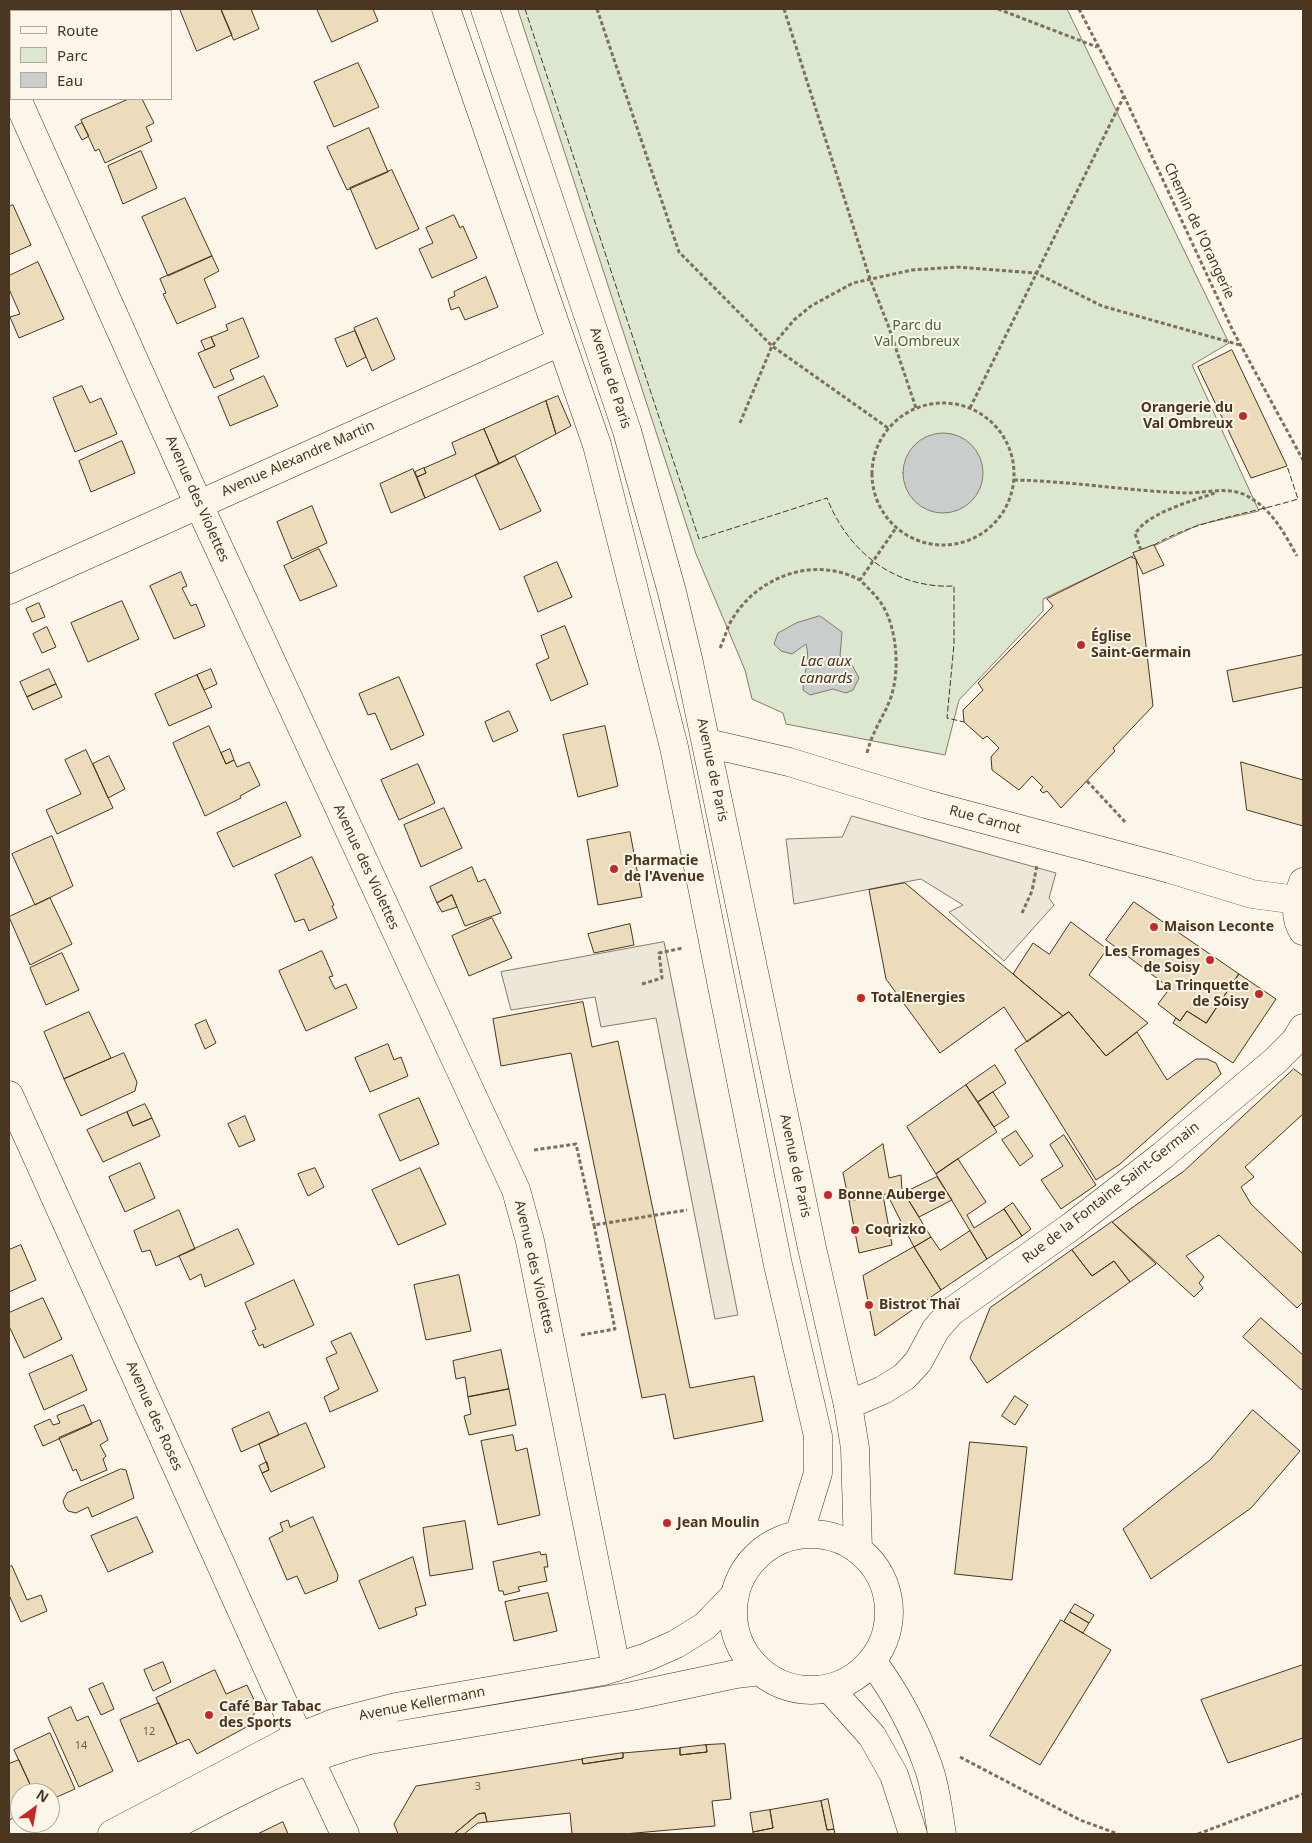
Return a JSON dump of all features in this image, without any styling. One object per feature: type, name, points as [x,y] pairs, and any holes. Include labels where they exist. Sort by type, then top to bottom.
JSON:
[{"type":"main road","points":[[446,9],[597,445],[674,747],[778,1264],[818,1436],[818,1473],[799,1535]]},
{"type":"main road","name":"Avenue de Paris","points":[[485,9],[627,431],[689,663],[812,1248],[848,1405],[855,1448],[858,1550]]},
{"type":"main road","name":"Avenue des Violettes","points":[[17,100],[198,503],[516,1190],[523,1214],[550,1341],[616,1667]]},
{"type":"main road","name":"Avenue Alexandre Martin","points":[[9,590],[198,503],[560,342]]},
{"type":"main road","name":"Rue Carnot","points":[[674,747],[707,743],[775,759],[1252,894],[1300,891]]},
{"type":"main road","points":[[1300,891],[1296,911],[1303,931]]},
{"type":"main road","name":"Rue de la Fontaine Saint-Germain","points":[[848,1405],[883,1390],[904,1377],[918,1362],[936,1329],[951,1312],[1072,1226],[1162,1156],[1275,1061],[1295,1041],[1303,1028]]},
{"type":"main road","name":"Avenue des Roses","points":[[9,1096],[304,1748],[345,1834]]},
{"type":"main road","points":[[799,1535],[820,1535],[840,1540],[858,1550],[875,1568],[886,1590],[889,1615],[884,1640],[872,1661],[853,1678],[829,1688],[811,1690],[793,1688],[775,1682],[760,1672],[740,1644],[735,1628],[733,1611],[735,1595],[744,1573],[758,1555],[777,1542],[799,1535]]},
{"type":"main road","name":"Avenue Kellermann","points":[[157,1834],[304,1748],[334,1723],[375,1711],[616,1667],[647,1657],[687,1637],[705,1626],[735,1595]]},
{"type":"main road","points":[[872,1661],[886,1680],[911,1726],[929,1767],[942,1834]]},
{"type":"main road","name":"Avenue Kellermann","points":[[112,1834],[304,1748],[340,1748],[370,1740],[584,1705],[736,1674],[760,1672]]},
{"type":"main road","points":[[829,1688],[872,1736],[894,1775],[913,1834]]},
{"type":"path","points":[[597,9],[679,252],[772,346],[888,428]]},
{"type":"path","points":[[784,9],[870,279],[888,325],[916,408]]},
{"type":"path","points":[[998,9],[1098,47]]},
{"type":"path","name":"Chemin de l'Orangerie","points":[[1079,9],[1124,96],[1240,345],[1303,460]]},
{"type":"path","points":[[970,408],[1124,96]]},
{"type":"path","points":[[740,422],[772,346],[794,320],[810,306],[853,283],[912,270],[957,267],[1036,273],[1102,306],[1240,345]]},
{"type":"path","points":[[936,403],[956,404],[970,408],[991,423],[1004,439],[1013,458],[1014,480],[1009,501],[997,520],[980,534],[960,543],[937,545],[915,540],[896,528],[882,510],[874,490],[873,461],[877,447],[888,428],[900,416],[916,408],[936,403]]},
{"type":"path","points":[[1014,480],[1051,480],[1157,491],[1241,493],[1260,504],[1280,524],[1297,556]]},
{"type":"path","points":[[1141,550],[1135,534],[1140,525],[1169,510],[1218,492]]},
{"type":"path","points":[[860,580],[896,528]]},
{"type":"path","points":[[689,663],[713,657],[718,653],[730,622],[758,589],[775,578],[814,570],[847,573],[860,580],[884,607],[892,630],[896,665],[892,697],[871,737],[861,783]]},
{"type":"path","points":[[1022,912],[1032,890],[1043,835]]},
{"type":"path","points":[[642,984],[662,978],[659,953],[713,942]]},
{"type":"path","points":[[501,1156],[576,1144],[615,1329],[550,1341]]},
{"type":"path","points":[[594,1225],[687,1210]]},
{"type":"path","points":[[960,1757],[1080,1820],[1118,1834]]},
{"type":"path","points":[[1198,1834],[1303,1794]]},
{"type":"path","points":[[1104,1834],[1106,1830]]},
{"type":"green space","name":"Parc du Val Ombreux","points":[[518,9],[1067,9],[1229,343],[1192,365],[1259,511],[1198,525],[1043,599],[1043,611],[959,700],[945,755],[786,724],[783,713],[752,699],[745,670],[696,554]]},
{"type":"shaded area","points":[[852,816],[1056,873],[1049,898],[1054,905],[1004,961],[949,912],[963,905],[921,879],[794,904],[786,839],[842,837]]},
{"type":"shaded area","points":[[664,942],[738,1315],[715,1319],[656,1018],[601,1027],[595,997],[511,1010],[501,972]]},
{"type":"water","points":[[943,433],[958,436],[971,445],[980,458],[983,473],[980,488],[971,501],[958,510],[943,513],[928,510],[915,501],[906,488],[903,473],[906,458],[915,445],[928,436]]},
{"type":"water","name":"Lac aux canards","points":[[820,616],[842,632],[840,656],[852,665],[859,678],[853,690],[846,693],[833,689],[810,695],[803,690],[808,656],[806,644],[792,654],[781,651],[774,644],[778,633],[796,623]]},
{"type":"building","points":[[105,9],[106,10],[42,10]]},
{"type":"building","points":[[180,9],[221,9],[232,35],[197,51]]},
{"type":"building","points":[[221,9],[251,9],[259,29],[234,40]]},
{"type":"building","points":[[317,9],[373,9],[378,21],[332,42]]},
{"type":"building","points":[[358,63],[379,107],[334,127],[314,82]]},
{"type":"building","points":[[127,100],[142,100],[154,123],[146,127],[152,141],[105,163],[99,149],[95,151],[81,120]]},
{"type":"building","points":[[82,123],[89,136],[82,140],[75,127]]},
{"type":"building","points":[[369,128],[388,172],[347,190],[327,147]]},
{"type":"building","points":[[141,151],[157,188],[123,204],[108,166]]},
{"type":"building","points":[[392,170],[419,229],[376,249],[350,188]]},
{"type":"building","points":[[185,198],[212,256],[168,276],[142,217]]},
{"type":"building","points":[[13,205],[31,245],[9,255],[9,207]]},
{"type":"building","points":[[454,215],[460,228],[463,226],[477,258],[432,278],[419,249],[433,243],[426,228]]},
{"type":"building","points":[[212,256],[219,271],[204,279],[216,307],[177,324],[163,294],[166,293],[160,279]]},
{"type":"building","points":[[38,262],[64,319],[19,338],[10,317],[20,314],[9,289],[9,276]]},
{"type":"building","points":[[486,277],[498,307],[465,320],[459,307],[451,310],[448,299],[455,296],[454,292]]},
{"type":"building","points":[[243,318],[259,357],[230,370],[234,379],[214,388],[198,353],[215,346],[211,337],[228,330],[226,325]]},
{"type":"building","points":[[377,318],[395,359],[372,371],[354,328]]},
{"type":"building","points":[[355,331],[366,357],[347,367],[335,339]]},
{"type":"building","points":[[211,337],[215,346],[205,350],[201,341]]},
{"type":"building","name":"Orangerie du Val Ombreux","points":[[1232,350],[1287,466],[1251,478],[1198,367]]},
{"type":"building","points":[[264,376],[278,406],[230,426],[218,397]]},
{"type":"building","points":[[82,386],[90,403],[101,398],[117,434],[75,452],[53,398]]},
{"type":"building","points":[[558,396],[571,426],[556,434],[546,401]]},
{"type":"building","points":[[546,401],[556,434],[499,464],[484,429]]},
{"type":"building","points":[[484,429],[499,464],[425,498],[417,477],[426,473],[424,468],[456,454],[452,443]]},
{"type":"building","points":[[122,441],[135,473],[91,492],[79,461]]},
{"type":"building","points":[[515,456],[541,511],[500,530],[475,475]]},
{"type":"building","points":[[424,468],[426,473],[417,477],[415,472]]},
{"type":"building","points":[[413,469],[425,498],[391,513],[380,484]]},
{"type":"building","points":[[312,506],[327,543],[292,559],[277,522]]},
{"type":"building","points":[[1154,545],[1164,565],[1143,574],[1133,553]]},
{"type":"building","points":[[319,549],[337,586],[300,601],[284,566]]},
{"type":"building","name":"Église Saint-Germain","points":[[1131,557],[1136,559],[1153,706],[1113,748],[1115,751],[1061,808],[1047,791],[1043,793],[1040,790],[1043,787],[1032,776],[1019,790],[992,770],[991,757],[999,748],[987,736],[983,739],[964,722],[963,710],[983,690],[978,683],[1053,606],[1047,599]]},
{"type":"building","points":[[557,562],[572,597],[538,612],[524,577]]},
{"type":"building","points":[[181,572],[187,586],[182,588],[191,606],[196,604],[205,626],[174,639],[150,586]]},
{"type":"building","points":[[122,601],[139,639],[88,662],[71,623]]},
{"type":"building","points":[[39,603],[45,617],[32,622],[26,609]]},
{"type":"building","points":[[565,626],[588,684],[551,701],[536,664],[549,658],[541,636]]},
{"type":"building","points":[[47,627],[56,647],[42,653],[33,634]]},
{"type":"building","points":[[1303,655],[1303,687],[1233,702],[1227,671]]},
{"type":"building","points":[[49,669],[56,684],[27,697],[20,682]]},
{"type":"building","points":[[211,669],[217,684],[204,690],[197,675]]},
{"type":"building","points":[[197,675],[212,707],[169,726],[155,694]]},
{"type":"building","points":[[399,677],[424,735],[391,750],[375,713],[368,715],[359,694]]},
{"type":"building","points":[[56,684],[62,697],[33,710],[27,697]]},
{"type":"building","points":[[509,711],[518,731],[493,742],[485,722]]},
{"type":"building","points":[[209,726],[226,764],[234,760],[237,767],[249,762],[260,785],[240,796],[241,798],[205,816],[173,743]]},
{"type":"building","points":[[605,726],[618,786],[578,797],[563,735]]},
{"type":"building","points":[[230,749],[234,760],[226,764],[221,753]]},
{"type":"building","points":[[86,750],[113,808],[57,834],[46,810],[81,794],[65,760]]},
{"type":"building","points":[[109,756],[125,789],[108,798],[93,764]]},
{"type":"building","points":[[1241,762],[1303,780],[1303,826],[1247,810]]},
{"type":"building","points":[[418,764],[435,803],[399,820],[381,780]]},
{"type":"building","points":[[286,802],[301,836],[233,867],[217,833]]},
{"type":"building","points":[[444,808],[462,848],[421,867],[404,825]]},
{"type":"building","name":"Pharmacie de l'Avenue","points":[[630,832],[642,897],[598,905],[587,840]]},
{"type":"building","points":[[52,836],[73,886],[35,905],[12,854]]},
{"type":"building","points":[[312,857],[334,905],[332,906],[337,918],[309,931],[304,919],[295,922],[275,875]]},
{"type":"building","points":[[472,867],[478,882],[485,879],[501,913],[465,926],[452,895],[437,903],[430,887]]},
{"type":"building","points":[[905,883],[1063,1016],[1027,1042],[1004,1007],[940,1053],[886,979],[869,890]]},
{"type":"building","points":[[452,895],[457,907],[442,912],[437,903]]},
{"type":"building","points":[[50,898],[72,944],[30,965],[9,917]]},
{"type":"building","points":[[1134,902],[1239,974],[1206,1023],[1187,1011],[1180,1021],[1158,1004],[1170,988],[1106,940]]},
{"type":"building","points":[[492,918],[512,958],[469,976],[452,936]]},
{"type":"building","points":[[1071,922],[1107,949],[1089,975],[1148,1023],[1106,1056],[1069,1012],[1063,1016],[1013,974],[1033,943],[1049,954]]},
{"type":"building","points":[[630,924],[634,945],[594,953],[588,934]]},
{"type":"building","points":[[322,951],[333,976],[329,977],[335,989],[346,984],[357,1008],[306,1031],[279,971]]},
{"type":"building","points":[[62,953],[79,990],[46,1005],[30,968]]},
{"type":"building","points":[[1239,974],[1276,999],[1233,1063],[1173,1023],[1176,1018],[1180,1021],[1187,1011],[1206,1023]]},
{"type":"building","points":[[583,1002],[592,1047],[618,1041],[690,1388],[754,1376],[763,1421],[674,1439],[665,1394],[642,1398],[571,1053],[501,1066],[493,1019]]},
{"type":"building","points":[[89,1012],[111,1058],[64,1079],[44,1032]]},
{"type":"building","points":[[1069,1012],[1106,1056],[1137,1032],[1167,1080],[1196,1059],[1207,1059],[1216,1063],[1221,1074],[1120,1164],[1096,1180],[1015,1050]]},
{"type":"building","points":[[206,1020],[216,1043],[205,1049],[195,1025]]},
{"type":"building","points":[[388,1044],[394,1060],[401,1057],[408,1076],[370,1092],[355,1058]]},
{"type":"building","points":[[124,1053],[137,1082],[135,1091],[81,1116],[64,1079]]},
{"type":"building","points":[[995,1065],[1006,1083],[978,1102],[966,1085]]},
{"type":"building","points":[[1294,1069],[1303,1076],[1303,1114],[1245,1167],[1254,1177],[1241,1187],[1251,1204],[1303,1254],[1303,1302],[1297,1308],[1219,1235],[1186,1256],[1204,1277],[1199,1283],[1203,1288],[1194,1297],[1112,1222],[1184,1171]]},
{"type":"building","points":[[966,1085],[997,1132],[936,1174],[907,1127]]},
{"type":"building","points":[[993,1092],[1009,1117],[994,1127],[978,1102]]},
{"type":"building","points":[[419,1098],[439,1144],[400,1161],[379,1115]]},
{"type":"building","points":[[145,1104],[152,1118],[133,1126],[127,1112]]},
{"type":"building","points":[[127,1112],[133,1126],[152,1118],[160,1136],[103,1162],[87,1130]]},
{"type":"building","points":[[245,1116],[255,1140],[239,1147],[228,1124]]},
{"type":"building","points":[[1016,1131],[1033,1156],[1020,1166],[1002,1140]]},
{"type":"building","points":[[1064,1135],[1096,1185],[1061,1209],[1041,1180],[1063,1166],[1050,1145]]},
{"type":"building","points":[[883,1144],[889,1178],[901,1175],[902,1191],[849,1201],[843,1173]]},
{"type":"building","points":[[958,1159],[986,1202],[967,1215],[974,1228],[1004,1209],[1022,1236],[987,1259],[936,1174]]},
{"type":"building","points":[[140,1163],[155,1198],[125,1212],[109,1177]]},
{"type":"building","points":[[315,1168],[324,1187],[308,1196],[298,1174]]},
{"type":"building","points":[[420,1168],[446,1224],[398,1245],[372,1190]]},
{"type":"building","points":[[937,1177],[952,1200],[919,1217],[904,1193]]},
{"type":"building","points":[[903,1191],[931,1237],[914,1247],[887,1194]]},
{"type":"building","points":[[883,1195],[892,1245],[859,1253],[849,1201]]},
{"type":"building","points":[[1013,1203],[1031,1229],[1022,1236],[1004,1209]]},
{"type":"building","points":[[179,1210],[195,1249],[156,1266],[150,1250],[142,1252],[134,1231]]},
{"type":"building","points":[[1112,1222],[1156,1264],[1130,1282],[1114,1261],[1092,1276],[1072,1250]]},
{"type":"building","points":[[238,1229],[254,1264],[205,1287],[201,1274],[190,1280],[179,1256]]},
{"type":"building","points":[[970,1231],[987,1259],[941,1290],[914,1247],[931,1237],[940,1250]]},
{"type":"building","points":[[21,1245],[36,1280],[9,1292],[9,1250]]},
{"type":"building","points":[[914,1247],[941,1290],[875,1336],[863,1276]]},
{"type":"building","points":[[1072,1250],[1092,1276],[1114,1261],[1130,1282],[987,1383],[970,1358],[990,1308]]},
{"type":"building","points":[[459,1275],[471,1331],[426,1340],[414,1285]]},
{"type":"building","points":[[294,1280],[314,1325],[264,1348],[263,1344],[259,1346],[252,1331],[256,1329],[245,1303]]},
{"type":"building","points":[[43,1298],[62,1339],[24,1358],[9,1326],[9,1313]]},
{"type":"building","points":[[1261,1318],[1303,1355],[1303,1391],[1243,1337]]},
{"type":"building","points":[[351,1333],[378,1391],[330,1412],[324,1397],[339,1389],[326,1358],[337,1353],[331,1342]]},
{"type":"building","points":[[501,1350],[509,1389],[468,1397],[465,1377],[456,1379],[453,1361]]},
{"type":"building","points":[[72,1355],[87,1390],[44,1410],[29,1374]]},
{"type":"building","points":[[509,1389],[516,1425],[469,1435],[464,1416],[471,1414],[468,1397]]},
{"type":"building","points":[[1015,1396],[1028,1405],[1015,1425],[1002,1416]]},
{"type":"building","points":[[84,1405],[92,1424],[43,1446],[34,1426],[50,1419],[53,1425],[60,1423],[57,1416]]},
{"type":"building","points":[[1253,1410],[1300,1451],[1251,1508],[1151,1579],[1123,1529],[1210,1460]]},
{"type":"building","points":[[269,1412],[279,1435],[241,1452],[232,1429]]},
{"type":"building","points":[[100,1420],[108,1440],[100,1445],[106,1456],[103,1459],[107,1470],[81,1481],[76,1469],[73,1471],[59,1438]]},
{"type":"building","points":[[306,1423],[325,1467],[271,1492],[262,1473],[269,1470],[259,1444]]},
{"type":"building","points":[[513,1435],[516,1451],[527,1448],[540,1515],[498,1525],[481,1441]]},
{"type":"building","points":[[970,1442],[1027,1447],[1012,1580],[955,1574]]},
{"type":"building","points":[[267,1462],[269,1470],[262,1473],[259,1466]]},
{"type":"building","points":[[121,1469],[126,1470],[134,1498],[92,1517],[88,1507],[76,1513],[68,1511],[65,1507],[63,1501],[67,1493]]},
{"type":"building","points":[[137,1517],[153,1552],[108,1572],[91,1536]]},
{"type":"building","points":[[313,1517],[338,1575],[337,1581],[305,1594],[297,1576],[287,1580],[269,1538],[283,1531],[280,1523],[288,1520],[290,1527]]},
{"type":"building","points":[[465,1521],[473,1569],[430,1576],[423,1528]]},
{"type":"building","points":[[540,1552],[541,1555],[546,1554],[548,1567],[544,1567],[547,1581],[518,1587],[520,1591],[504,1595],[503,1591],[499,1591],[493,1562]]},
{"type":"building","points":[[413,1557],[426,1605],[415,1608],[417,1615],[379,1629],[359,1581]]},
{"type":"building","points":[[12,1566],[27,1600],[41,1595],[47,1611],[21,1622],[9,1595],[9,1567]]},
{"type":"building","points":[[548,1593],[557,1631],[514,1641],[505,1602]]},
{"type":"building","points":[[1075,1604],[1094,1615],[1089,1623],[1070,1612]]},
{"type":"building","points":[[1070,1612],[1089,1623],[1083,1633],[1064,1622]]},
{"type":"building","points":[[1061,1620],[1111,1650],[1040,1765],[990,1736]]},
{"type":"building","points":[[163,1662],[171,1682],[153,1691],[144,1670]]},
{"type":"building","points":[[1303,1665],[1303,1738],[1228,1763],[1201,1700]]},
{"type":"building","name":"Café Bar Tabac des Sports","points":[[215,1670],[226,1694],[247,1685],[257,1706],[250,1725],[197,1754],[189,1739],[177,1744],[156,1698]]},
{"type":"building","points":[[103,1683],[114,1709],[101,1715],[89,1689]]},
{"type":"building","points":[[159,1703],[177,1744],[138,1762],[120,1720]]},
{"type":"building","points":[[71,1707],[77,1721],[88,1716],[113,1771],[79,1787],[48,1718]]},
{"type":"building","points":[[50,1733],[75,1789],[60,1796],[60,1783],[29,1783],[14,1750]]},
{"type":"building","points":[[725,1744],[731,1799],[712,1801],[715,1826],[624,1834],[572,1834],[570,1813],[487,1822],[485,1813],[478,1814],[454,1834],[398,1834],[394,1824],[416,1786],[582,1759],[583,1764],[623,1758],[623,1753],[680,1748],[680,1755],[707,1752],[706,1745]]},
{"type":"building","points":[[706,1745],[707,1752],[680,1755],[680,1748]]},
{"type":"building","points":[[623,1753],[623,1758],[583,1764],[582,1759]]},
{"type":"building","points":[[19,1760],[29,1783],[10,1783],[9,1820],[9,1764]]},
{"type":"building","points":[[828,1799],[834,1829],[827,1830],[821,1801]]},
{"type":"building","points":[[821,1801],[827,1830],[834,1829],[835,1834],[753,1834],[753,1832],[773,1828],[770,1810]]},
{"type":"building","points":[[770,1810],[773,1828],[753,1832],[750,1813]]},
{"type":"building","points":[[485,1813],[487,1822],[478,1823],[464,1834],[454,1834],[478,1814]]},
{"type":"building","points":[[283,1822],[288,1834],[258,1834]]},
{"type":"fence","points":[[525,9],[699,539],[827,498],[847,535],[876,563],[893,574],[912,581],[932,585],[954,586],[954,644],[947,718],[964,722]]},
{"type":"fence","points":[[1154,545],[1171,536],[1207,523],[1298,499],[1287,466]]},
{"type":"place","name":"Orangerie du Val Ombreux","points":[[1243,416]]},
{"type":"place","name":"Église Saint-Germain","points":[[1081,645]]},
{"type":"place","name":"Pharmacie de l'Avenue","points":[[614,869]]},
{"type":"place","name":"Maison Leconte","points":[[1154,927]]},
{"type":"place","name":"Les Fromages de Soisy","points":[[1210,960]]},
{"type":"place","name":"La Trinquette de Soisy","points":[[1259,994]]},
{"type":"place","name":"TotalEnergies","points":[[861,998]]},
{"type":"place","name":"Bonne Auberge","points":[[828,1195]]},
{"type":"place","name":"Coqrizko","points":[[855,1230]]},
{"type":"place","name":"Bistrot Thaï","points":[[869,1305]]},
{"type":"place","name":"Jean Moulin","points":[[667,1523]]},
{"type":"place","name":"Café Bar Tabac des Sports","points":[[209,1715]]}]
